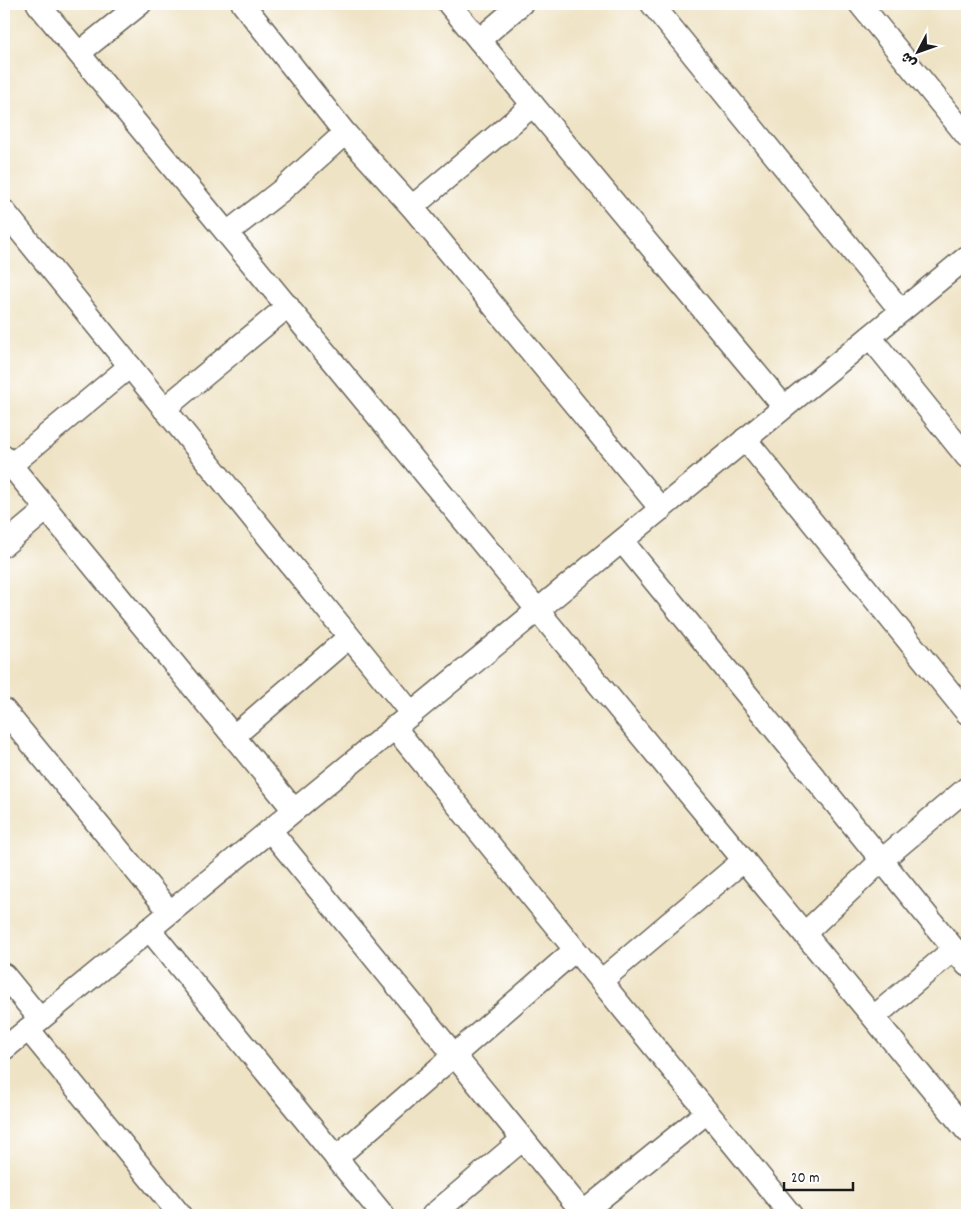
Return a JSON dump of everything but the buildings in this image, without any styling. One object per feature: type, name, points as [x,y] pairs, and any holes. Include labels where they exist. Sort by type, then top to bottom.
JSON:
[{"type":"street","points":[[38,4],[874,1018],[964,1121]]},
{"type":"street","points":[[79,53],[140,4]]},
{"type":"street","points":[[243,4],[345,133],[412,206],[661,509]]},
{"type":"street","points":[[448,4],[784,407]]},
{"type":"street","points":[[479,40],[521,4]]},
{"type":"street","points":[[860,4],[967,136]]},
{"type":"street","points":[[664,8],[902,311]]},
{"type":"street","points":[[412,206],[533,105]]},
{"type":"street","points":[[227,233],[282,190],[345,133]]},
{"type":"street","points":[[4,211],[349,637],[403,720],[575,950],[791,1215]]},
{"type":"street","points":[[4,1049],[967,257]]},
{"type":"street","points":[[164,409],[288,306]]},
{"type":"street","points":[[870,337],[967,457]]},
{"type":"street","points":[[130,366],[7,461],[294,810]]},
{"type":"street","points":[[745,439],[967,713]]},
{"type":"street","points":[[4,545],[47,509]]},
{"type":"street","points":[[622,541],[961,957],[874,1018]]},
{"type":"street","points":[[234,736],[349,637]]},
{"type":"street","points":[[4,710],[170,912]]},
{"type":"street","points":[[804,933],[882,860],[967,788]]},
{"type":"street","points":[[270,830],[583,1214],[707,1112]]},
{"type":"street","points":[[601,981],[744,860]]},
{"type":"street","points":[[149,929],[383,1215]]},
{"type":"street","points":[[336,1158],[575,950]]},
{"type":"street","points":[[4,975],[34,1024],[180,1215]]},
{"type":"street","points":[[433,1215],[523,1139]]}]
